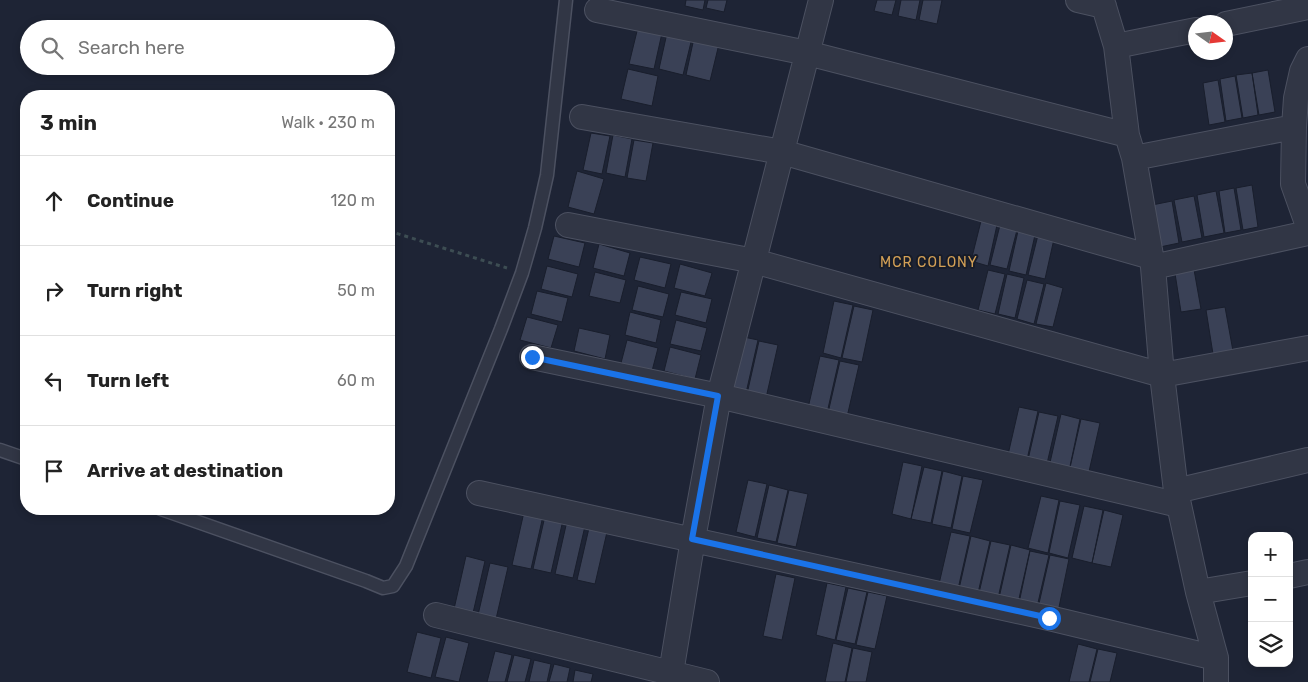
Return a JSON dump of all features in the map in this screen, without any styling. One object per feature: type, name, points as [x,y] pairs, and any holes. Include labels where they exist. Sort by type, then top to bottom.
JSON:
[{"type":"street","points":[[670,678],[692,539],[718,396],[821,0]]},
{"type":"street","points":[[1078,0],[1103,3],[1116,46],[1131,146],[1152,262],[1162,375],[1177,498],[1198,592],[1216,658],[1216,682]]},
{"type":"street","points":[[1233,23],[1308,7]]},
{"type":"street","points":[[597,10],[808,53],[1131,146],[1294,127]]},
{"type":"street","points":[[1116,46],[1188,32]]},
{"type":"street","points":[[1308,59],[1302,71],[1296,98],[1293,184],[1308,226]]},
{"type":"street","points":[[582,116],[782,152],[1152,262],[1308,233]]},
{"type":"street","points":[[568,225],[754,261],[1162,375],[1308,348]]},
{"type":"street","points":[[532,357],[718,396],[1177,498],[1308,460]]},
{"type":"street","points":[[479,492],[1049,618],[1216,658]]},
{"type":"street","points":[[1293,575],[1308,572]]},
{"type":"street","points":[[1198,592],[1248,583]]},
{"type":"street","points":[[436,615],[670,678],[708,682]]},
{"type":"lane","points":[[178,515],[383,588],[392,586],[406,566],[522,273],[547,175],[566,0]]},
{"type":"lane","points":[[0,450],[20,457]]},
{"type":"path","points":[[395,233],[522,273]]},
{"type":"building","points":[[686,0],[705,0],[703,10],[685,6]]},
{"type":"building","points":[[708,0],[727,0],[724,12],[706,8]]},
{"type":"building","points":[[877,0],[896,0],[892,15],[874,11]]},
{"type":"building","points":[[901,0],[920,0],[916,20],[898,16]]},
{"type":"building","points":[[923,0],[942,0],[937,24],[919,20]]},
{"type":"building","points":[[638,27],[662,33],[654,69],[629,64]]},
{"type":"building","points":[[667,33],[692,38],[683,75],[659,69]]},
{"type":"building","points":[[694,38],[719,44],[710,81],[686,75]]},
{"type":"building","points":[[628,69],[658,76],[652,106],[621,99]]},
{"type":"building","points":[[1268,70],[1275,112],[1259,115],[1252,73]]},
{"type":"building","points":[[1252,73],[1258,115],[1243,118],[1236,75]]},
{"type":"building","points":[[1235,76],[1242,118],[1226,121],[1220,79]]},
{"type":"building","points":[[1218,80],[1225,122],[1209,125],[1203,83]]},
{"type":"building","points":[[591,133],[610,136],[602,174],[583,170]]},
{"type":"building","points":[[613,135],[632,139],[625,177],[606,173]]},
{"type":"building","points":[[634,140],[653,143],[646,181],[627,178]]},
{"type":"building","points":[[577,171],[604,179],[594,214],[568,207]]},
{"type":"building","points":[[1252,185],[1258,227],[1243,230],[1236,188]]},
{"type":"building","points":[[1234,188],[1241,230],[1225,233],[1219,191]]},
{"type":"building","points":[[1216,191],[1224,233],[1204,237],[1197,195]]},
{"type":"building","points":[[1194,196],[1202,238],[1182,242],[1174,200]]},
{"type":"building","points":[[1172,201],[1179,243],[1160,247],[1152,205]]},
{"type":"building","points":[[981,221],[997,225],[988,266],[971,261]]},
{"type":"building","points":[[1000,225],[1017,230],[1007,269],[990,265]]},
{"type":"building","points":[[1018,231],[1035,235],[1026,275],[1009,271]]},
{"type":"building","points":[[1038,235],[1054,239],[1045,279],[1028,275]]},
{"type":"building","points":[[554,236],[585,243],[579,267],[548,259]]},
{"type":"building","points":[[599,244],[630,253],[624,276],[593,268]]},
{"type":"building","points":[[640,257],[671,264],[665,288],[634,280]]},
{"type":"building","points":[[680,264],[712,273],[705,296],[674,288]]},
{"type":"building","points":[[1193,264],[1201,309],[1181,312],[1174,267]]},
{"type":"building","points":[[547,266],[578,274],[572,297],[541,289]]},
{"type":"building","points":[[988,270],[1005,274],[995,314],[978,310]]},
{"type":"building","points":[[595,272],[626,280],[620,303],[589,296]]},
{"type":"building","points":[[1007,274],[1024,278],[1015,318],[998,314]]},
{"type":"building","points":[[1027,280],[1044,284],[1034,324],[1017,319]]},
{"type":"building","points":[[1046,283],[1063,288],[1053,327],[1036,324]]},
{"type":"building","points":[[638,286],[669,294],[663,317],[632,310]]},
{"type":"building","points":[[537,291],[568,298],[562,322],[531,314]]},
{"type":"building","points":[[681,292],[712,299],[706,323],[675,315]]},
{"type":"building","points":[[834,301],[853,305],[841,358],[823,353]]},
{"type":"building","points":[[854,306],[873,310],[862,362],[842,358]]},
{"type":"building","points":[[1225,307],[1233,351],[1213,354],[1206,310]]},
{"type":"building","points":[[630,312],[661,320],[656,343],[625,335]]},
{"type":"building","points":[[527,317],[558,325],[551,348],[520,340]]},
{"type":"building","points":[[676,320],[707,328],[701,351],[670,344]]},
{"type":"building","points":[[579,328],[610,335],[605,359],[574,351]]},
{"type":"building","points":[[739,336],[758,340],[746,393],[727,389]]},
{"type":"building","points":[[627,340],[658,348],[652,371],[621,363]]},
{"type":"building","points":[[759,341],[778,345],[766,398],[747,394]]},
{"type":"building","points":[[670,347],[701,355],[695,379],[664,371]]},
{"type":"building","points":[[820,356],[839,360],[827,413],[808,408]]},
{"type":"building","points":[[840,361],[859,365],[847,417],[828,413]]},
{"type":"building","points":[[1019,407],[1038,411],[1026,464],[1007,459]]},
{"type":"building","points":[[1039,412],[1058,416],[1046,468],[1027,464]]},
{"type":"building","points":[[1061,414],[1080,419],[1069,471],[1049,467]]},
{"type":"building","points":[[1081,419],[1100,423],[1088,476],[1069,472]]},
{"type":"building","points":[[903,462],[922,466],[911,519],[892,514]]},
{"type":"building","points":[[924,467],[942,471],[931,523],[911,519]]},
{"type":"building","points":[[943,471],[962,476],[951,528],[932,524]]},
{"type":"building","points":[[963,476],[983,480],[970,533],[952,529]]},
{"type":"building","points":[[748,480],[767,484],[755,537],[736,532]]},
{"type":"building","points":[[769,485],[788,490],[776,542],[757,538]]},
{"type":"building","points":[[789,490],[808,494],[796,547],[777,543]]},
{"type":"building","points":[[1041,496],[1059,500],[1048,553],[1028,548]]},
{"type":"building","points":[[1060,501],[1080,505],[1068,558],[1049,553]]},
{"type":"building","points":[[1084,506],[1103,510],[1092,563],[1072,558]]},
{"type":"building","points":[[1104,510],[1123,515],[1111,567],[1092,563]]},
{"type":"building","points":[[524,512],[543,516],[531,569],[512,565]]},
{"type":"building","points":[[545,516],[563,520],[551,573],[533,569]]},
{"type":"building","points":[[567,521],[585,526],[573,578],[555,574]]},
{"type":"building","points":[[589,528],[607,532],[595,584],[577,580]]},
{"type":"building","points":[[951,532],[970,536],[958,589],[939,584]]},
{"type":"building","points":[[971,536],[990,541],[978,593],[959,589]]},
{"type":"building","points":[[991,541],[1010,545],[998,598],[979,593]]},
{"type":"building","points":[[1011,545],[1030,550],[1018,603],[999,598]]},
{"type":"building","points":[[1030,551],[1049,555],[1037,607],[1019,603]]},
{"type":"building","points":[[1050,555],[1069,559],[1058,612],[1038,608]]},
{"type":"building","points":[[466,556],[485,561],[473,613],[454,609]]},
{"type":"building","points":[[490,563],[508,567],[496,619],[478,615]]},
{"type":"building","points":[[776,574],[795,578],[782,640],[763,636]]},
{"type":"building","points":[[827,583],[846,587],[835,640],[816,635]]},
{"type":"building","points":[[848,588],[867,592],[855,644],[836,640]]},
{"type":"building","points":[[868,592],[887,596],[875,649],[856,645]]},
{"type":"building","points":[[417,632],[441,638],[431,678],[407,672]]},
{"type":"building","points":[[446,637],[469,643],[459,682],[435,677]]},
{"type":"building","points":[[833,643],[852,648],[845,682],[825,682]]},
{"type":"building","points":[[1078,644],[1097,649],[1089,682],[1069,682]]},
{"type":"building","points":[[853,648],[872,652],[866,682],[846,682]]},
{"type":"building","points":[[1098,649],[1117,653],[1110,682],[1090,682]]},
{"type":"building","points":[[495,651],[512,655],[505,682],[487,682]]},
{"type":"building","points":[[514,655],[531,659],[525,682],[507,682]]},
{"type":"building","points":[[534,660],[551,664],[547,682],[529,682]]},
{"type":"building","points":[[554,664],[570,668],[567,682],[549,682]]},
{"type":"building","points":[[575,670],[593,674],[591,682],[573,682]]},
{"type":"district","name":"MCR COLONY","points":[[929,262]]},
{"type":"route","points":[[532,357],[718,396],[692,539],[1049,618]]}]
